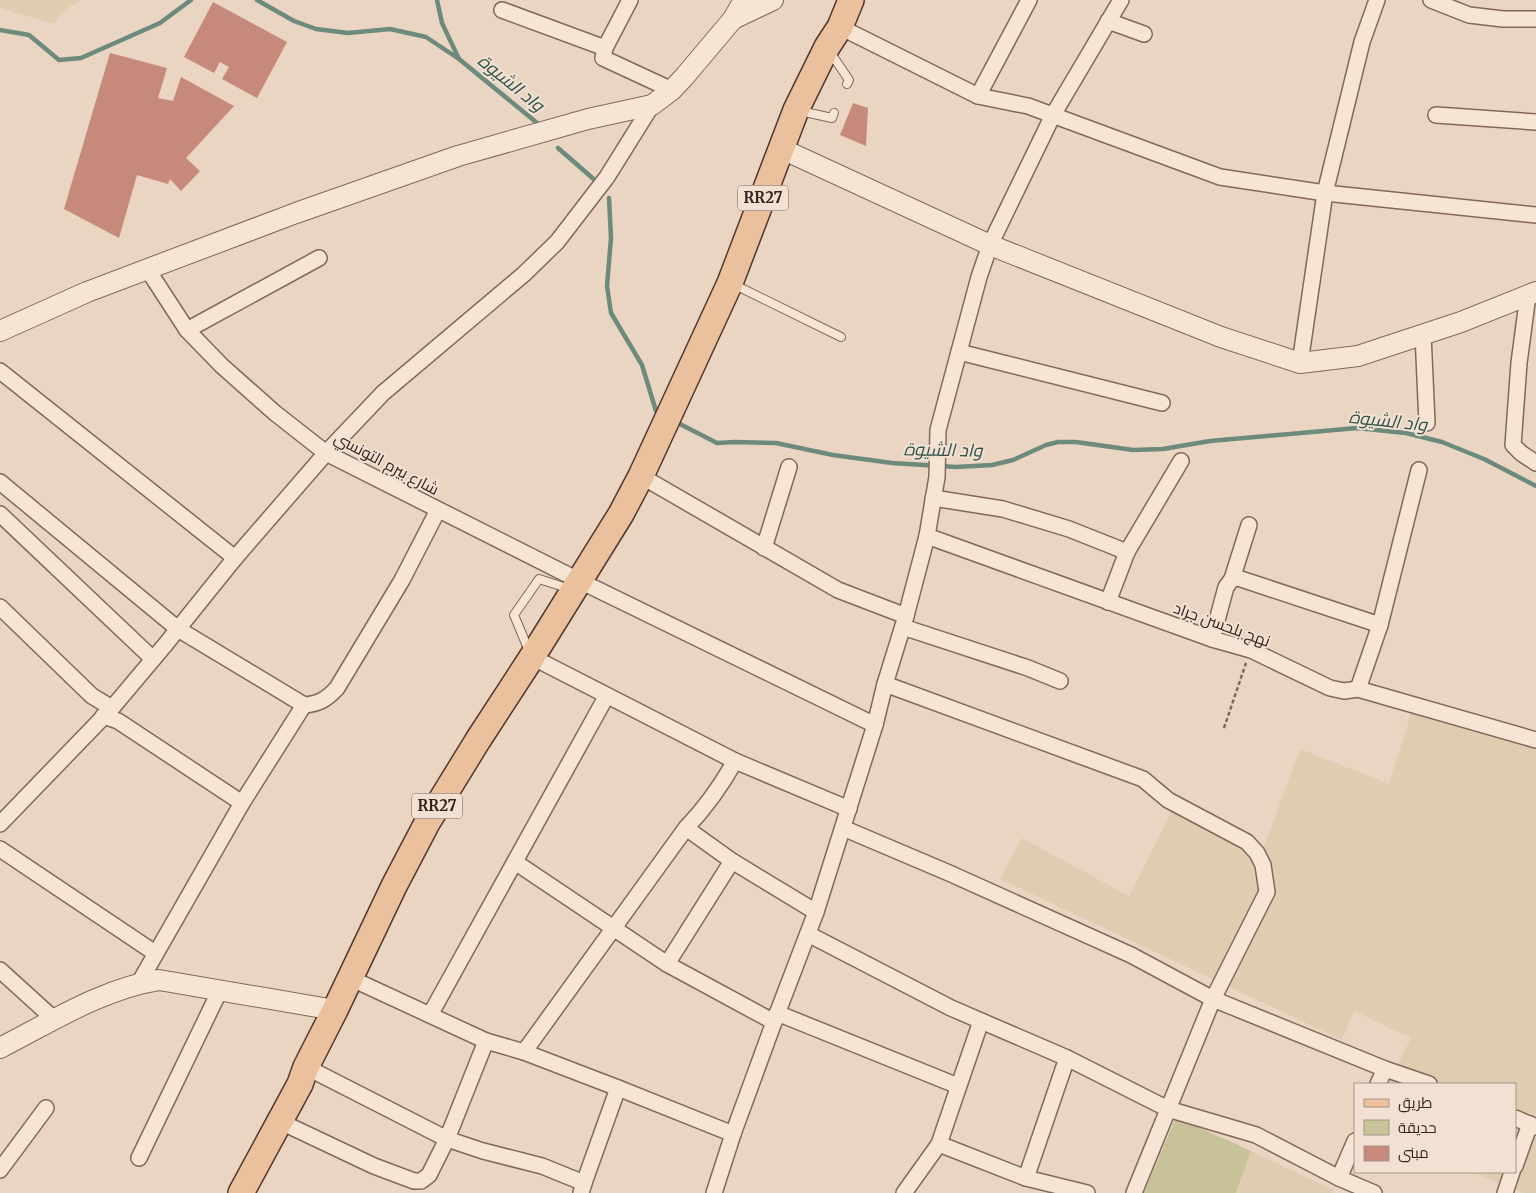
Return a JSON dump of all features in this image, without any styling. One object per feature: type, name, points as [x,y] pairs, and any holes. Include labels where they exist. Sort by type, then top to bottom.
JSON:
[{"type":"main road","name":"RR27","points":[[248,1191],[394,886],[428,823],[473,748],[622,514],[678,399],[730,283],[796,110],[851,0]]},
{"type":"street","points":[[630,0],[605,48],[602,55],[604,60],[672,90]]},
{"type":"street","points":[[0,824],[108,712],[235,558],[326,453],[383,393],[524,274],[558,242],[607,177],[652,105],[672,90],[732,19],[744,0]]},
{"type":"street","points":[[732,19],[773,0]]},
{"type":"street","points":[[978,96],[1028,0]]},
{"type":"street","points":[[714,1193],[733,1134],[816,912],[875,725],[885,684],[905,622],[927,536],[937,477],[938,430],[979,277],[990,244],[1053,116],[1121,0]]},
{"type":"street","points":[[1300,363],[1325,193],[1362,42],[1377,0]]},
{"type":"street","points":[[1431,0],[1469,15],[1503,19],[1536,19]]},
{"type":"street","points":[[502,10],[605,48]]},
{"type":"street","points":[[1108,21],[1144,34]]},
{"type":"street","points":[[833,37],[978,96],[1028,106],[1220,177],[1325,193],[1536,215]]},
{"type":"street","points":[[0,331],[87,292],[296,213],[458,156],[588,119],[652,105]]},
{"type":"street","points":[[1436,115],[1536,122]]},
{"type":"street","points":[[782,149],[990,244],[1221,337],[1300,363],[1358,356],[1461,322],[1532,294]]},
{"type":"street","points":[[187,330],[319,258]]},
{"type":"street","name":"شارع بيرم التونسي","points":[[148,270],[187,330],[222,366],[326,453],[438,510],[577,586],[875,725]]},
{"type":"street","points":[[1532,294],[1519,362],[1512,445],[1520,454],[1536,464]]},
{"type":"street","points":[[1423,334],[1427,423]]},
{"type":"street","points":[[959,352],[1162,403]]},
{"type":"street","points":[[0,370],[235,558]]},
{"type":"street","points":[[1108,602],[1126,552],[1181,461]]},
{"type":"street","points":[[764,548],[789,467]]},
{"type":"street","points":[[1358,689],[1380,625],[1419,470]]},
{"type":"street","points":[[641,476],[838,590],[905,622],[1060,681]]},
{"type":"street","points":[[0,482],[178,629],[304,705],[325,700],[337,688],[402,580],[438,510]]},
{"type":"street","points":[[933,498],[1003,509],[1069,529],[1126,552]]},
{"type":"street","points":[[0,514],[153,659]]},
{"type":"street","points":[[1212,639],[1226,587],[1232,579],[1249,525]]},
{"type":"street","name":"نهج بلحسن جراد","points":[[927,536],[1212,639],[1251,650],[1330,688],[1344,691],[1358,689],[1536,740]]},
{"type":"street","points":[[1232,579],[1238,578],[1380,625]]},
{"type":"street","points":[[0,607],[118,721],[242,803]]},
{"type":"street","points":[[532,658],[736,761],[849,809]]},
{"type":"street","points":[[885,684],[1143,779],[1168,800],[1247,842],[1257,853],[1264,865],[1267,892],[1213,999],[1134,1193]]},
{"type":"street","points":[[430,1015],[606,697]]},
{"type":"street","points":[[139,983],[242,803],[304,705]]},
{"type":"street","points":[[524,1052],[686,828],[705,808],[736,761]]},
{"type":"street","points":[[686,828],[732,860],[816,912]]},
{"type":"street","points":[[843,828],[949,872],[1132,955],[1213,999],[1426,1083]]},
{"type":"street","points":[[0,849],[155,953]]},
{"type":"street","points":[[667,964],[732,860]]},
{"type":"street","points":[[515,862],[667,964],[776,1018],[958,1086]]},
{"type":"street","points":[[808,934],[951,1008],[1067,1058],[1168,1108],[1256,1135],[1340,1178],[1374,1193]]},
{"type":"street","points":[[0,970],[55,1020]]},
{"type":"street","points":[[350,978],[486,1041],[524,1052],[733,1134]]},
{"type":"street","points":[[0,1048],[115,991],[139,983],[159,980],[335,1010]]},
{"type":"street","points":[[139,1158],[220,990]]},
{"type":"street","points":[[904,1193],[939,1144],[981,1020]]},
{"type":"street","points":[[281,1122],[374,1166],[414,1181],[420,1181],[429,1175],[448,1139],[486,1041]]},
{"type":"street","points":[[1026,1178],[1067,1058]]},
{"type":"street","points":[[306,1067],[448,1139],[483,1151],[542,1166],[583,1188],[618,1088]]},
{"type":"street","points":[[1378,1083],[1385,1068]]},
{"type":"street","points":[[0,1170],[46,1108]]},
{"type":"street","points":[[1516,1118],[1533,1126],[1516,1164]]},
{"type":"street","points":[[1340,1178],[1354,1143]]},
{"type":"street","points":[[939,1144],[1026,1178],[1087,1193]]},
{"type":"street","points":[[1505,1193],[1512,1173]]},
{"type":"lane","points":[[833,37],[849,80],[847,84]]},
{"type":"lane","points":[[796,110],[832,118],[834,113]]},
{"type":"lane","points":[[730,283],[841,337]]},
{"type":"lane","points":[[532,658],[514,615],[539,579],[577,586]]},
{"type":"path","points":[[1224,728],[1251,650]]},
{"type":"shaded area","points":[[0,0],[80,0],[61,13],[55,24],[0,8]]},
{"type":"shaded area","points":[[1415,701],[1536,736],[1536,1193],[1523,1193],[1474,1173],[1516,1173],[1516,1083],[1388,1083],[1411,1038],[1354,1011],[1342,1040],[1000,879],[1022,838],[1129,896],[1175,805],[1264,847],[1300,749],[1389,784]]},
{"type":"shaded area","points":[[1251,1151],[1334,1190],[1333,1193],[1236,1193]]},
{"type":"green space","points":[[1176,1117],[1251,1151],[1236,1193],[1144,1193]]},
{"type":"building","points":[[213,2],[287,42],[257,98],[222,79],[229,67],[220,62],[214,73],[184,57]]},
{"type":"building","points":[[110,53],[167,68],[158,98],[173,101],[181,77],[234,106],[186,158],[200,171],[181,191],[170,179],[168,184],[137,175],[119,238],[64,209]]},
{"type":"building","points":[[853,103],[868,108],[866,146],[840,135]]},
{"type":"waterway","name":"واد الشيوة","points":[[0,30],[29,35],[59,60],[81,58],[160,23],[191,0]]},
{"type":"waterway","name":"واد الشيوة","points":[[257,0],[294,21],[316,29],[348,33],[390,29],[426,37],[459,59],[542,127]]},
{"type":"waterway","name":"واد الشيوة","points":[[437,0],[442,23],[459,59]]},
{"type":"waterway","name":"واد الشيوة","points":[[558,148],[597,182]]},
{"type":"waterway","name":"واد الشيوة","points":[[609,198],[611,238],[607,286],[611,313],[642,365],[656,411],[662,414]]},
{"type":"waterway","name":"واد الشيوة","points":[[676,422],[717,443],[776,443],[833,455],[892,463],[956,467],[992,465],[1013,460],[1046,445],[1058,442],[1076,442],[1133,450],[1163,449],[1210,441],[1357,428],[1406,433],[1442,442],[1484,459],[1536,486]]}]
